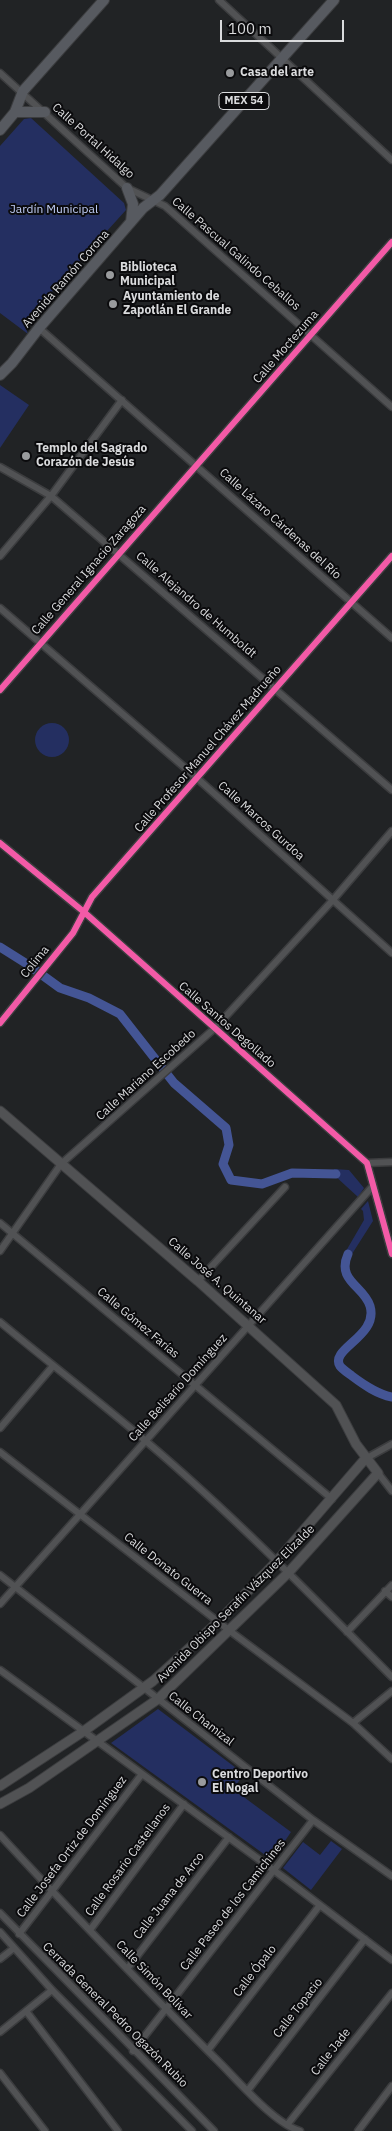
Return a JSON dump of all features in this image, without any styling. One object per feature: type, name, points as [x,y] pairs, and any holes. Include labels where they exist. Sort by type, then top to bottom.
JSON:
[{"type":"main road","points":[[0,130],[15,112],[23,91],[104,0]]},
{"type":"main road","name":"MEX 54","points":[[153,201],[334,0]]},
{"type":"main road","points":[[15,112],[45,112]]},
{"type":"main road","points":[[127,188],[133,204],[130,223]]},
{"type":"main road","name":"Avenida Ramón Corona","points":[[0,375],[12,364],[39,328],[143,208],[153,201]]},
{"type":"street","points":[[219,0],[392,160]]},
{"type":"street","name":"Calle Portal Hidalgo","points":[[0,73],[23,91],[127,188],[153,201]]},
{"type":"street","name":"Calle Pascual Galindo Ceballos","points":[[153,201],[166,206],[392,407]]},
{"type":"street","name":"Calle Moctezuma","points":[[196,466],[392,242]]},
{"type":"street","name":"Calle Lázaro Cárdenas del Río","points":[[39,328],[392,638]]},
{"type":"street","points":[[0,556],[51,496],[122,400]]},
{"type":"street","name":"Calle General Ignacio Zaragoza","points":[[0,690],[196,466]]},
{"type":"street","name":"Calle Alejandro de Humboldt","points":[[0,467],[51,496],[392,790]]},
{"type":"street","name":"Calle Profesor Manuel Chávez Madrueño","points":[[84,912],[92,897],[392,556]]},
{"type":"street","name":"Calle Marcos Gurdoa","points":[[0,608],[198,778],[332,901],[392,953]]},
{"type":"street","name":"Calle Mariano Escobedo","points":[[0,1251],[61,1164],[180,1061],[214,1028],[332,901],[392,831]]},
{"type":"street","name":"Calle Santos Degollado","points":[[0,843],[84,912],[368,1164]]},
{"type":"street","name":"Colima","points":[[0,1023],[73,933],[84,912]]},
{"type":"street","name":"Calle José A. Quintanar","points":[[0,1111],[249,1325],[336,1405],[366,1459],[392,1491]]},
{"type":"street","points":[[392,1162],[368,1164],[392,1254]]},
{"type":"street","name":"Calle Belisario Domínguez","points":[[0,1604],[373,1186]]},
{"type":"street","points":[[198,1281],[285,1187]]},
{"type":"street","name":"Calle Gómez Farías","points":[[0,1223],[332,1499]]},
{"type":"street","points":[[0,1322],[146,1441],[277,1561],[392,1677]]},
{"type":"street","points":[[0,1428],[53,1366]]},
{"type":"street","points":[[366,1459],[392,1444]]},
{"type":"street","name":"Calle Donato Guerra","points":[[0,1452],[218,1622],[353,1723],[392,1759]]},
{"type":"street","name":"Avenida Obispo Serafín Vázquez Elizalde","points":[[1,1784],[84,1731],[144,1688],[218,1622],[277,1561],[366,1459]]},
{"type":"street","name":"Avenida Obispo Serafín Vázquez Elizalde","points":[[0,1804],[29,1788],[158,1699],[230,1631],[288,1572],[378,1473]]},
{"type":"street","name":"Calle Chamizal","points":[[0,1575],[313,1820],[392,1876]]},
{"type":"street","points":[[347,1632],[392,1585]]},
{"type":"street","points":[[385,1591],[392,1598]]},
{"type":"street","points":[[0,1670],[275,1870],[392,1960]]},
{"type":"street","points":[[353,1723],[392,1690]]},
{"type":"street","name":"Calle Josefa Ortiz de Domínguez","points":[[19,1934],[142,1774]]},
{"type":"street","name":"Calle Rosario Castellanos","points":[[90,1930],[184,1804]]},
{"type":"street","name":"Calle Paseo de los Camichines","points":[[133,2051],[167,2010],[313,1820]]},
{"type":"street","name":"Calle Simón Bolívar","points":[[0,1835],[52,1892],[248,2090],[287,2126],[300,2131]]},
{"type":"street","name":"Calle Juana de Arco","points":[[127,1969],[229,1837]]},
{"type":"street","name":"Calle Ópalo","points":[[208,2050],[320,1905]]},
{"type":"street","name":"Cerrada General Pedro Ogazón Rubio","points":[[0,1913],[133,2051],[214,2131]]},
{"type":"street","name":"Cerrada General Pedro Ogazón Rubio","points":[[0,1932],[52,1990],[192,2131]]},
{"type":"street","name":"Calle Topacio","points":[[248,2090],[365,1939]]},
{"type":"street","points":[[0,1959],[14,1948]]},
{"type":"street","points":[[0,2032],[52,1990]]},
{"type":"street","name":"Calle Jade","points":[[287,2126],[392,1993]]},
{"type":"street","points":[[26,2011],[118,2131]]},
{"type":"street","points":[[0,2073],[45,2131]]},
{"type":"street","points":[[358,2131],[392,2086]]},
{"type":"green space","name":"Jardín Municipal","points":[[31,118],[124,203],[126,210],[24,323],[28,334],[0,313],[0,146],[24,119]]},
{"type":"green space","points":[[0,385],[29,405],[0,448]]},
{"type":"green space","points":[[52,723],[64,728],[69,740],[64,752],[52,757],[40,752],[35,740],[40,728]]},
{"type":"green space","points":[[334,1169],[349,1170],[364,1188],[358,1197],[334,1175]]},
{"type":"green space","points":[[368,1201],[373,1221],[352,1254],[346,1251],[364,1220],[361,1209]]},
{"type":"green space","name":"Centro Deportivo El Nogal","points":[[158,1709],[244,1774],[233,1789],[291,1832],[272,1860],[111,1743]]},
{"type":"green space","points":[[331,1841],[342,1849],[311,1890],[283,1868],[303,1842],[320,1855]]},
{"type":"waterway","points":[[0,947],[60,988],[89,998],[120,1014],[174,1083],[226,1128],[229,1145],[223,1164],[231,1180],[262,1184],[292,1173],[336,1174]]},
{"type":"waterway","points":[[348,1254],[345,1263],[348,1277],[367,1299],[371,1316],[368,1326],[347,1347],[338,1360],[340,1366],[361,1383],[381,1394],[392,1397]]},
{"type":"cycle path","points":[[0,690],[392,242]]},
{"type":"cycle path","points":[[0,1023],[73,933],[92,897],[392,556]]},
{"type":"cycle path","points":[[0,843],[84,912],[367,1163],[392,1254]]},
{"type":"place","name":"Casa del arte","points":[[230,73]]},
{"type":"place","name":"Biblioteca Municipal","points":[[110,275]]},
{"type":"place","name":"Ayuntamiento de Zapotlán El Grande","points":[[113,304]]},
{"type":"place","name":"Templo del Sagrado Corazón de Jesús","points":[[26,456]]},
{"type":"place","name":"Centro Deportivo El Nogal","points":[[202,1782]]}]
